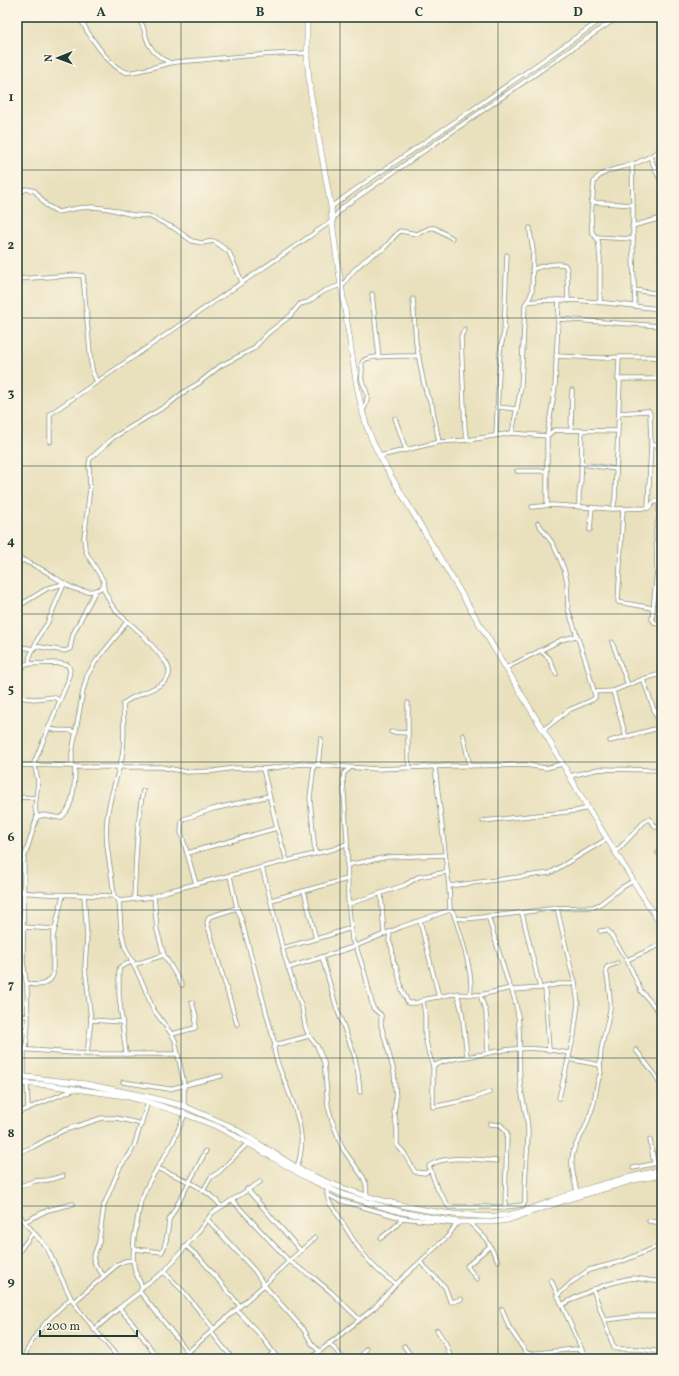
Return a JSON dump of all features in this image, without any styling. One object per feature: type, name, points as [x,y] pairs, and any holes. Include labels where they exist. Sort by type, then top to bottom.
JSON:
[{"type":"main road","points":[[307,17],[307,53],[310,90],[331,207],[356,381],[368,429],[380,456],[588,808],[662,927]]},
{"type":"main road","points":[[17,1076],[86,1084],[184,1106],[232,1127],[315,1177],[367,1197],[401,1206],[436,1212],[464,1215],[500,1216],[522,1211],[614,1180],[662,1170]]},
{"type":"main road","points":[[17,1083],[27,1083],[149,1099],[216,1126],[286,1166],[327,1188],[350,1198],[401,1212],[458,1223],[495,1222],[508,1220],[572,1198],[634,1180],[662,1175]]},
{"type":"street","points":[[80,17],[84,27],[96,45],[119,69],[127,73],[170,63],[230,56],[307,53]]},
{"type":"street","points":[[136,17],[144,28],[150,46],[158,56],[170,63]]},
{"type":"street","points":[[331,207],[606,17]]},
{"type":"street","points":[[50,442],[50,414],[332,221],[343,207],[618,17]]},
{"type":"street","points":[[600,303],[600,258],[598,240],[592,232],[591,202],[594,182],[597,177],[602,174],[650,157],[662,149]]},
{"type":"street","points":[[650,157],[662,184]]},
{"type":"street","points":[[632,164],[632,226],[635,306]]},
{"type":"street","points":[[363,184],[368,191]]},
{"type":"street","points":[[17,195],[26,190],[35,191],[46,205],[58,212],[78,208],[94,207],[110,209],[133,215],[149,216],[174,228],[192,241],[202,243],[214,241],[229,252],[242,282]]},
{"type":"street","points":[[591,202],[633,205]]},
{"type":"street","points":[[632,226],[662,218]]},
{"type":"street","points":[[184,1106],[184,1084],[176,1044],[172,1034],[153,1009],[143,984],[128,955],[123,939],[118,901],[114,896],[106,820],[122,756],[125,724],[123,704],[133,698],[160,687],[166,680],[169,670],[168,665],[144,636],[114,609],[102,588],[103,580],[84,548],[90,488],[90,459],[114,437],[169,404],[225,364],[253,348],[268,333],[290,316],[300,304],[308,302],[324,291],[342,286],[347,277],[356,267],[383,249],[400,231],[417,234],[427,228],[435,228],[452,238]]},
{"type":"street","points":[[512,433],[521,387],[525,305],[532,291],[533,250],[530,228]]},
{"type":"street","points":[[596,237],[633,240]]},
{"type":"street","points":[[496,436],[496,407],[500,352],[504,332],[506,255]]},
{"type":"street","points":[[532,270],[540,266],[565,265],[568,301]]},
{"type":"street","points":[[17,279],[77,275],[83,276],[91,363],[93,374],[97,382]]},
{"type":"street","points":[[340,277],[347,277]]},
{"type":"street","points":[[634,290],[662,294]]},
{"type":"street","points":[[372,294],[379,357]]},
{"type":"street","points":[[413,298],[416,343],[425,388],[432,405],[439,442]]},
{"type":"street","points":[[527,302],[559,300],[584,301],[662,309]]},
{"type":"street","points":[[547,505],[547,436],[554,400],[559,300]]},
{"type":"street","points":[[558,319],[661,326]]},
{"type":"street","points":[[465,328],[461,336],[465,430],[468,440]]},
{"type":"street","points":[[363,411],[366,406],[367,398],[366,389],[362,381],[362,364],[366,359],[379,357],[419,356]]},
{"type":"street","points":[[556,356],[662,358]]},
{"type":"street","points":[[613,509],[615,499],[619,413],[620,382],[618,379],[620,358]]},
{"type":"street","points":[[618,379],[662,379]]},
{"type":"street","points":[[571,430],[572,390]]},
{"type":"street","points":[[496,407],[517,409]]},
{"type":"street","points":[[619,413],[650,412],[651,444],[648,508]]},
{"type":"street","points":[[395,418],[406,450]]},
{"type":"street","points":[[380,456],[439,442],[468,440],[512,433],[547,436],[554,430],[618,431]]},
{"type":"street","points":[[579,507],[582,430]]},
{"type":"street","points":[[651,444],[662,446]]},
{"type":"street","points":[[581,464],[616,469]]},
{"type":"street","points":[[517,471],[547,471]]},
{"type":"street","points":[[532,507],[547,505],[613,509],[648,508],[651,506],[652,502],[660,501],[656,530],[657,571],[652,619],[655,623],[662,625]]},
{"type":"street","points":[[590,530],[592,507]]},
{"type":"street","points":[[623,509],[618,602],[653,608]]},
{"type":"street","points":[[538,523],[553,544],[560,559],[566,581],[568,610],[586,662],[595,697],[594,699],[569,710],[543,730]]},
{"type":"street","points":[[17,557],[46,572],[64,584],[84,592],[102,588]]},
{"type":"street","points":[[17,564],[23,560]]},
{"type":"street","points":[[17,607],[48,588],[64,584]]},
{"type":"street","points":[[29,664],[29,659],[40,634],[47,624],[64,584]]},
{"type":"street","points":[[17,644],[21,647],[65,650],[70,649],[74,634],[96,590]]},
{"type":"street","points":[[38,817],[44,814],[60,818],[64,816],[69,806],[74,788],[74,767],[71,758],[82,691],[87,676],[96,661],[127,621]]},
{"type":"street","points":[[506,668],[561,640],[576,636]]},
{"type":"street","points":[[612,642],[628,685]]},
{"type":"street","points":[[541,651],[549,658],[556,674]]},
{"type":"street","points":[[24,1076],[25,1049],[28,1036],[28,985],[23,961],[24,859],[38,817],[35,808],[35,798],[38,781],[34,765],[36,756],[60,701],[68,680],[70,670],[68,665],[57,663],[25,664],[21,670],[17,697],[54,697],[60,701]]},
{"type":"street","points":[[594,692],[613,692],[643,679],[661,674]]},
{"type":"street","points":[[610,741],[661,727],[643,679]]},
{"type":"street","points":[[613,692],[626,737]]},
{"type":"street","points":[[408,703],[408,760],[410,768]]},
{"type":"street","points":[[655,711],[662,708]]},
{"type":"street","points":[[48,728],[57,731],[70,730],[75,732]]},
{"type":"street","points":[[391,732],[408,733]]},
{"type":"street","points":[[463,735],[470,766]]},
{"type":"street","points":[[318,765],[321,739]]},
{"type":"street","points":[[17,765],[74,767],[165,767],[186,772],[214,771],[234,768],[278,768],[302,764],[377,769],[525,765],[546,768],[562,764]]},
{"type":"street","points":[[314,765],[310,798],[315,853]]},
{"type":"street","points":[[435,767],[446,855],[450,910],[455,918],[468,962],[471,988],[470,994]]},
{"type":"street","points":[[350,768],[344,773],[343,779],[347,879],[352,940],[356,946],[368,981],[373,1008],[380,1015],[381,1025],[394,1072],[396,1100],[394,1112],[397,1129],[397,1144],[415,1172],[425,1173],[431,1170]]},
{"type":"street","points":[[263,769],[277,828],[287,860]]},
{"type":"street","points":[[570,776],[599,769],[658,770],[662,772]]},
{"type":"street","points":[[134,898],[137,836],[143,791]]},
{"type":"street","points":[[196,884],[187,853],[181,822],[184,819],[213,809],[269,796]]},
{"type":"street","points":[[18,799],[23,797],[35,798]]},
{"type":"street","points":[[483,821],[576,811],[588,808]]},
{"type":"street","points":[[615,853],[646,820],[649,819],[656,827],[662,823]]},
{"type":"street","points":[[187,853],[277,828]]},
{"type":"street","points":[[449,886],[550,873],[607,839]]},
{"type":"street","points":[[118,901],[154,896],[287,860],[334,849],[346,844]]},
{"type":"street","points":[[347,865],[388,857],[446,855]]},
{"type":"street","points":[[262,868],[288,968],[309,1036],[317,1046],[324,1062],[328,1106],[343,1149],[366,1184],[367,1197]]},
{"type":"street","points":[[349,904],[405,885],[418,877],[447,872]]},
{"type":"street","points":[[230,876],[237,908],[275,1045],[274,1049],[279,1068],[301,1126],[301,1153],[297,1167]]},
{"type":"street","points":[[271,900],[347,879]]},
{"type":"street","points":[[455,918],[522,913],[557,908],[596,906],[633,881]]},
{"type":"street","points":[[304,891],[316,939]]},
{"type":"street","points":[[17,892],[114,896]]},
{"type":"street","points":[[381,893],[384,934]]},
{"type":"street","points":[[28,985],[45,984],[52,979],[54,929],[63,895]]},
{"type":"street","points":[[84,895],[87,936],[85,967],[91,1020],[87,1054]]},
{"type":"street","points":[[154,896],[157,930],[164,956],[182,985]]},
{"type":"street","points":[[237,908],[209,917],[207,920],[237,1024]]},
{"type":"street","points":[[557,908],[578,997],[574,1035],[559,1098]]},
{"type":"street","points":[[288,968],[356,946],[401,927],[450,910]]},
{"type":"street","points":[[522,913],[543,988],[549,1049]]},
{"type":"street","points":[[488,916],[508,982],[512,989],[519,1020],[520,1080],[528,1132],[525,1202],[523,1205],[505,1207],[449,1207],[437,1188],[429,1166],[431,1164],[448,1160],[461,1159],[496,1161]]},
{"type":"street","points":[[420,921],[439,997]]},
{"type":"street","points":[[17,928],[54,929]]},
{"type":"street","points":[[283,948],[351,928]]},
{"type":"street","points":[[600,931],[608,930],[627,960],[641,991],[662,1015]]},
{"type":"street","points":[[390,932],[389,941],[392,948],[393,960],[407,1002],[410,1004],[459,993],[480,994],[512,989],[543,988],[559,984],[571,984],[575,982]]},
{"type":"street","points":[[627,960],[662,944]]},
{"type":"street","points":[[126,1054],[119,995],[119,968],[133,963],[164,956]]},
{"type":"street","points":[[322,957],[337,1009],[354,1054],[360,1092]]},
{"type":"street","points":[[17,960],[23,961]]},
{"type":"street","points":[[577,1192],[573,1173],[572,1156],[589,1118],[596,1096],[599,1077],[602,1073],[600,1065],[604,1034],[610,1009],[609,986],[606,969],[607,967],[617,963]]},
{"type":"street","points":[[459,993],[467,1056]]},
{"type":"street","points":[[480,994],[486,1012],[488,1053]]},
{"type":"street","points":[[423,1000],[426,1015],[425,1037],[433,1066],[433,1107],[472,1099],[490,1092]]},
{"type":"street","points":[[172,1034],[195,1028],[196,1016],[192,1002]]},
{"type":"street","points":[[17,1015],[28,1016]]},
{"type":"street","points":[[91,1020],[122,1022]]},
{"type":"street","points":[[275,1045],[309,1036]]},
{"type":"street","points":[[17,1049],[87,1054],[177,1054]]},
{"type":"street","points":[[433,1066],[438,1063],[499,1050],[549,1049],[569,1053]]},
{"type":"street","points":[[636,1050],[656,1076],[662,1089]]},
{"type":"street","points":[[568,1060],[600,1065]]},
{"type":"street","points":[[123,1082],[169,1088],[221,1076]]},
{"type":"street","points":[[27,1083],[28,1109]]},
{"type":"street","points":[[17,1113],[75,1089]]},
{"type":"street","points":[[104,1276],[96,1266],[93,1258],[99,1242],[104,1206],[120,1167],[132,1150],[142,1124],[149,1099]]},
{"type":"street","points":[[142,1287],[135,1271],[133,1260],[134,1238],[141,1200],[157,1168],[173,1142],[186,1114]]},
{"type":"street","points":[[17,1153],[33,1147],[62,1131],[102,1118],[116,1118],[142,1124]]},
{"type":"street","points":[[490,1124],[501,1125],[506,1133],[505,1207]]},
{"type":"street","points":[[650,1140],[654,1163]]},
{"type":"street","points":[[203,1191],[211,1177],[219,1172],[248,1143]]},
{"type":"street","points":[[134,1249],[162,1252],[167,1236],[169,1220],[206,1151]]},
{"type":"street","points":[[633,1168],[662,1162]]},
{"type":"street","points":[[157,1168],[190,1183],[214,1198],[221,1206]]},
{"type":"street","points":[[17,1187],[35,1181],[48,1180],[63,1176]]},
{"type":"street","points":[[94,1330],[140,1292],[142,1287],[164,1272],[208,1220],[212,1213],[260,1182]]},
{"type":"street","points":[[327,1188],[329,1204],[335,1210],[363,1256],[378,1271],[396,1284]]},
{"type":"street","points":[[247,1189],[301,1251]]},
{"type":"street","points":[[327,1194],[338,1200],[402,1218],[458,1223]]},
{"type":"street","points":[[232,1200],[289,1261],[331,1292],[359,1319]]},
{"type":"street","points":[[24,1222],[48,1210],[73,1204]]},
{"type":"street","points":[[17,1208],[24,1222],[47,1248],[71,1298],[94,1330],[119,1359]]},
{"type":"street","points":[[381,1238],[396,1226],[402,1218]]},
{"type":"street","points":[[208,1220],[255,1271],[264,1285],[304,1330],[312,1344],[319,1351]]},
{"type":"street","points":[[649,1221],[662,1223]]},
{"type":"street","points":[[469,1222],[486,1239],[498,1260]]},
{"type":"street","points":[[310,1359],[374,1308],[396,1284],[448,1236],[458,1223]]},
{"type":"street","points":[[17,1254],[34,1233]]},
{"type":"street","points":[[183,1358],[315,1238]]},
{"type":"street","points":[[186,1246],[200,1258],[240,1306]]},
{"type":"street","points":[[477,1279],[467,1266],[490,1246]]},
{"type":"street","points":[[558,1296],[572,1282],[589,1270],[623,1261],[654,1248]]},
{"type":"street","points":[[74,1302],[118,1264],[133,1260]]},
{"type":"street","points":[[420,1262],[444,1287],[450,1301],[453,1302],[462,1299]]},
{"type":"street","points":[[164,1272],[183,1291],[233,1359]]},
{"type":"street","points":[[562,1305],[593,1289],[634,1278],[650,1281],[662,1281]]},
{"type":"street","points":[[551,1280],[586,1359]]},
{"type":"street","points":[[593,1289],[613,1346],[616,1348],[644,1349],[662,1352]]},
{"type":"street","points":[[140,1292],[188,1352]]},
{"type":"street","points":[[24,1357],[31,1342],[52,1314],[71,1298]]},
{"type":"street","points":[[119,1308],[135,1326],[158,1359]]},
{"type":"street","points":[[502,1309],[509,1327],[528,1354],[575,1349],[581,1350]]},
{"type":"street","points":[[237,1310],[263,1338],[278,1359]]},
{"type":"street","points":[[605,1320],[638,1316],[662,1316]]},
{"type":"street","points":[[437,1330],[446,1344],[451,1359]]},
{"type":"street","points":[[329,1343],[344,1359]]},
{"type":"street","points":[[575,1349],[579,1345]]},
{"type":"street","points":[[404,1346],[413,1359]]},
{"type":"street","points":[[360,1359],[366,1349]]},
{"type":"street","points":[[266,1359],[273,1353]]},
{"type":"waterway","points":[[17,1357],[22,1358]]}]
